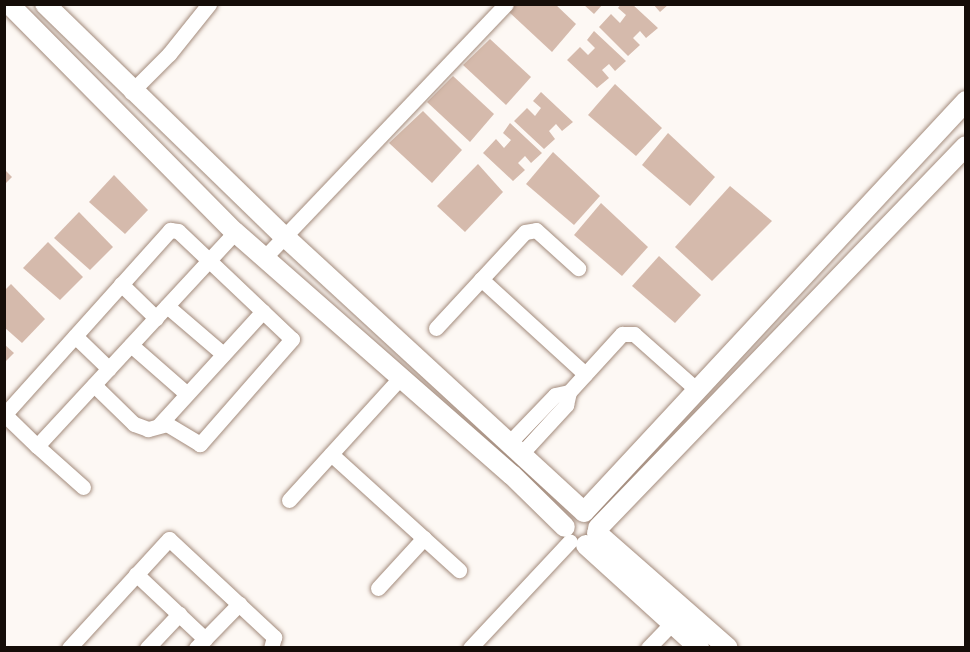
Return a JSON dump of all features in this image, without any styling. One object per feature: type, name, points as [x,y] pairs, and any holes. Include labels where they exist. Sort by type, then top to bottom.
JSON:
[{"type":"street","points":[[9,4],[235,232],[583,535],[728,648]]},
{"type":"street","points":[[45,4],[131,92],[584,512]]},
{"type":"street","points":[[131,92],[169,54],[209,4]]},
{"type":"street","points":[[266,257],[506,4]]},
{"type":"street","points":[[699,648],[583,535],[569,517],[584,512],[966,101]]},
{"type":"street","points":[[470,648],[966,146]]},
{"type":"street","points":[[436,328],[531,229],[578,268]]},
{"type":"street","points":[[83,487],[5,415],[170,230],[178,231],[292,339],[200,444],[167,424],[148,429],[134,424],[94,385]]},
{"type":"street","points":[[37,446],[235,232]]},
{"type":"street","points":[[481,279],[585,374]]},
{"type":"street","points":[[121,284],[156,318]]},
{"type":"street","points":[[167,306],[223,354]]},
{"type":"street","points":[[159,425],[263,311]]},
{"type":"street","points":[[515,449],[555,395],[569,392],[627,332],[634,334],[696,389]]},
{"type":"street","points":[[75,336],[109,369]]},
{"type":"street","points":[[131,345],[188,393]]},
{"type":"street","points":[[289,500],[401,377]]},
{"type":"street","points":[[331,454],[459,570]]},
{"type":"street","points":[[378,588],[424,538]]},
{"type":"street","points":[[69,648],[169,539],[274,637],[271,648]]},
{"type":"street","points":[[136,574],[179,614],[201,643],[239,604]]},
{"type":"street","points":[[147,648],[179,614]]},
{"type":"street","points":[[648,648],[672,623]]},
{"type":"building","points":[[516,4],[555,4],[576,24],[552,52],[509,12]]},
{"type":"building","points":[[583,4],[603,4],[594,14]]},
{"type":"building","points":[[621,4],[632,4],[658,28],[646,38],[640,31],[633,38],[640,45],[628,56],[599,27],[611,14],[620,23],[626,15],[618,8]]},
{"type":"building","points":[[653,4],[669,4],[660,12]]},
{"type":"building","points":[[594,31],[626,61],[615,71],[609,64],[602,70],[609,78],[597,88],[567,60],[580,47],[588,55],[595,48],[587,40]]},
{"type":"building","points":[[490,39],[531,77],[506,105],[463,65]]},
{"type":"building","points":[[453,76],[494,114],[470,142],[427,102]]},
{"type":"building","points":[[615,84],[662,128],[636,156],[588,115]]},
{"type":"building","points":[[541,92],[573,122],[562,131],[556,124],[549,131],[555,139],[544,149],[514,121],[527,108],[535,116],[541,108],[533,101]]},
{"type":"building","points":[[423,111],[462,150],[432,183],[389,143]]},
{"type":"building","points":[[510,123],[542,153],[531,163],[525,156],[518,163],[525,170],[513,181],[483,153],[496,139],[504,148],[511,140],[503,133]]},
{"type":"building","points":[[668,133],[715,177],[690,206],[642,165]]},
{"type":"building","points":[[553,152],[600,196],[574,225],[526,184]]},
{"type":"building","points":[[478,164],[503,192],[465,232],[437,206]]},
{"type":"building","points":[[4,169],[12,177],[4,185]]},
{"type":"building","points":[[114,175],[148,210],[125,234],[89,202]]},
{"type":"building","points":[[730,186],[772,221],[712,281],[675,247]]},
{"type":"building","points":[[601,203],[648,247],[622,276],[574,235]]},
{"type":"building","points":[[79,212],[113,247],[90,270],[54,238]]},
{"type":"building","points":[[48,242],[83,277],[60,300],[23,268]]},
{"type":"building","points":[[659,256],[701,295],[675,323],[632,286]]},
{"type":"building","points":[[11,284],[45,319],[22,343],[4,327],[4,291]]},
{"type":"building","points":[[4,344],[14,353],[4,363]]}]
